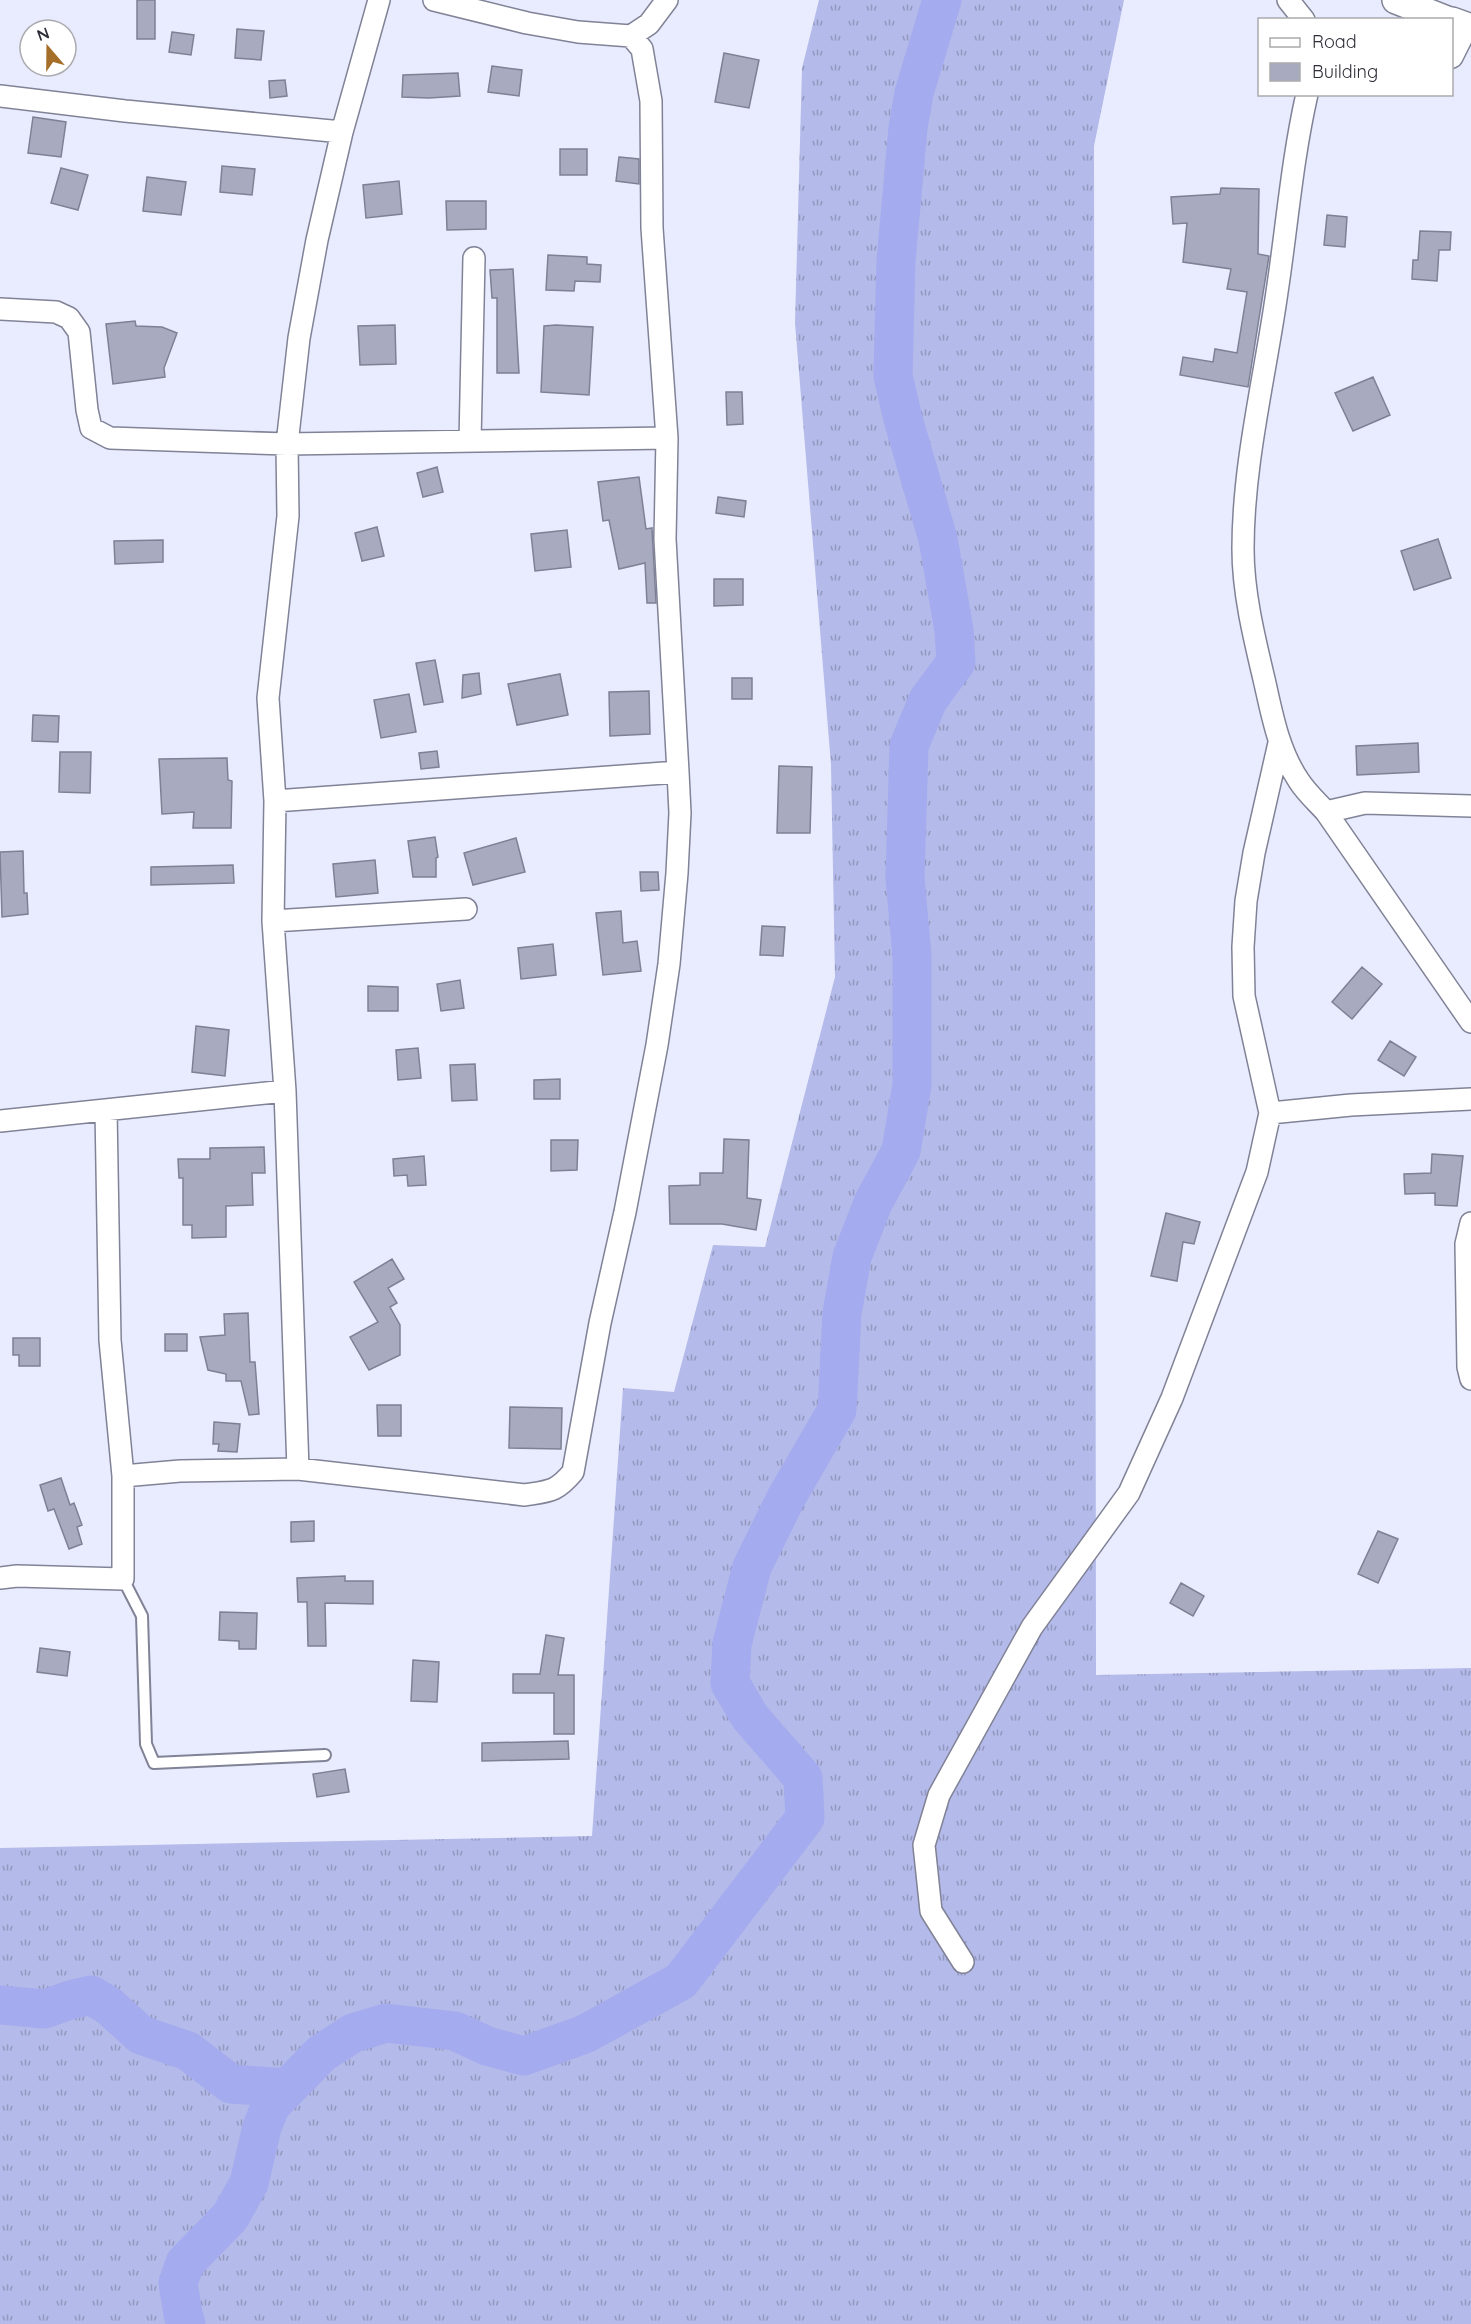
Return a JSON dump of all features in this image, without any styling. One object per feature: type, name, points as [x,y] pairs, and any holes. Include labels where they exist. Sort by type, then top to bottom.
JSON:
[{"type":"street","points":[[298,1468],[285,1090],[273,921],[275,801],[268,698],[288,516],[287,444],[299,338],[317,240],[342,132],[379,0]]},
{"type":"street","points":[[434,0],[527,23],[578,32],[632,36],[649,24],[667,0]]},
{"type":"street","points":[[1288,0],[1302,18]]},
{"type":"street","points":[[1396,0],[1443,18]]},
{"type":"street","points":[[1453,52],[1459,24]]},
{"type":"street","points":[[123,1476],[180,1471],[298,1468],[525,1495],[547,1492],[560,1487],[573,1472],[600,1323],[625,1212],[659,1033],[669,964],[680,813],[665,539],[667,438],[652,228],[651,101],[642,49],[632,36]]},
{"type":"street","points":[[0,96],[125,111],[342,132]]},
{"type":"street","points":[[1307,96],[1297,139],[1278,290],[1244,499],[1243,551],[1246,591],[1258,655],[1279,743],[1300,783],[1326,812],[1471,1022]]},
{"type":"street","points":[[470,441],[474,258]]},
{"type":"street","points":[[0,309],[56,312],[69,318],[79,332],[91,428],[110,438],[287,444],[667,438]]},
{"type":"street","points":[[963,1962],[931,1911],[924,1845],[939,1795],[1032,1627],[1129,1493],[1176,1388],[1257,1172],[1270,1113],[1244,996],[1243,947],[1246,901],[1254,853],[1279,743]]},
{"type":"street","points":[[275,801],[678,772]]},
{"type":"street","points":[[1326,812],[1365,803],[1471,806]]},
{"type":"street","points":[[273,921],[466,909]]},
{"type":"street","points":[[0,1121],[285,1090]]},
{"type":"street","points":[[1270,1113],[1352,1105],[1471,1099]]},
{"type":"street","points":[[0,1578],[17,1576],[123,1579],[123,1476],[110,1340],[106,1110]]},
{"type":"street","points":[[1471,1223],[1466,1244],[1468,1367],[1471,1379]]},
{"type":"lane","points":[[123,1579],[142,1616],[146,1744],[154,1763],[325,1755]]},
{"type":"green space","points":[[819,0],[1124,0],[1094,146],[1096,1675],[1471,1668],[1471,2324],[0,2324],[0,1848],[592,1836],[623,1388],[674,1392],[713,1245],[765,1247],[835,977],[831,765],[795,323],[802,68]]},
{"type":"building","points":[[137,0],[155,0],[155,39],[137,39]]},
{"type":"building","points":[[237,29],[264,31],[261,60],[235,58]]},
{"type":"building","points":[[172,32],[194,35],[191,55],[169,52]]},
{"type":"building","points":[[724,53],[759,60],[749,108],[715,102]]},
{"type":"building","points":[[492,66],[522,70],[519,96],[488,92]]},
{"type":"building","points":[[458,73],[460,96],[402,97],[403,75]]},
{"type":"building","points":[[285,80],[287,96],[270,98],[269,81]]},
{"type":"building","points":[[33,117],[66,122],[61,157],[28,153]]},
{"type":"building","points":[[560,149],[587,149],[587,175],[560,175]]},
{"type":"building","points":[[619,157],[639,159],[639,184],[616,181]]},
{"type":"building","points":[[222,166],[255,169],[252,195],[220,192]]},
{"type":"building","points":[[61,168],[88,175],[78,210],[51,203]]},
{"type":"building","points":[[147,177],[186,182],[181,215],[143,211]]},
{"type":"building","points":[[399,181],[402,214],[366,218],[363,185]]},
{"type":"building","points":[[1221,188],[1259,189],[1258,254],[1269,256],[1248,387],[1180,375],[1183,357],[1213,362],[1215,349],[1237,353],[1247,292],[1227,289],[1231,269],[1183,262],[1187,223],[1173,224],[1171,197],[1220,194]]},
{"type":"building","points":[[446,201],[486,201],[486,229],[447,230]]},
{"type":"building","points":[[1327,215],[1347,217],[1345,247],[1324,245]]},
{"type":"building","points":[[1420,231],[1451,232],[1450,250],[1439,250],[1437,281],[1412,279],[1413,260],[1418,260]]},
{"type":"building","points":[[548,255],[587,257],[587,264],[601,265],[600,282],[575,281],[574,291],[546,290]]},
{"type":"building","points":[[513,269],[519,373],[497,373],[497,298],[492,298],[490,270]]},
{"type":"building","points":[[135,321],[136,326],[162,327],[177,333],[164,368],[165,377],[113,384],[106,324]]},
{"type":"building","points":[[395,325],[396,364],[360,365],[358,326]]},
{"type":"building","points":[[544,326],[593,327],[589,395],[541,392]]},
{"type":"building","points":[[1373,377],[1390,415],[1353,431],[1335,393]]},
{"type":"building","points":[[726,392],[742,392],[743,424],[727,425]]},
{"type":"building","points":[[437,467],[443,492],[423,497],[417,473]]},
{"type":"building","points":[[639,477],[646,529],[652,528],[656,603],[647,603],[645,563],[619,569],[609,520],[603,521],[598,482]]},
{"type":"building","points":[[718,497],[746,501],[744,517],[716,513]]},
{"type":"building","points":[[377,527],[384,556],[362,561],[355,533]]},
{"type":"building","points":[[567,530],[571,567],[535,571],[531,534]]},
{"type":"building","points":[[1438,539],[1451,578],[1414,590],[1401,551]]},
{"type":"building","points":[[163,540],[163,562],[115,564],[114,541]]},
{"type":"building","points":[[714,579],[743,579],[743,605],[714,606]]},
{"type":"building","points":[[435,660],[443,702],[424,705],[416,663]]},
{"type":"building","points":[[479,673],[481,694],[462,698],[463,675]]},
{"type":"building","points":[[560,674],[568,715],[517,725],[508,684]]},
{"type":"building","points":[[732,678],[752,678],[752,699],[732,699]]},
{"type":"building","points":[[649,691],[650,734],[610,736],[609,692]]},
{"type":"building","points":[[409,694],[416,732],[381,738],[374,700]]},
{"type":"building","points":[[33,715],[59,716],[58,742],[32,741]]},
{"type":"building","points":[[1418,743],[1419,772],[1357,775],[1356,746]]},
{"type":"building","points":[[437,751],[439,767],[421,769],[419,753]]},
{"type":"building","points":[[60,752],[91,752],[90,793],[59,792]]},
{"type":"building","points":[[227,758],[228,780],[232,781],[231,828],[193,828],[194,812],[162,814],[159,759]]},
{"type":"building","points":[[779,766],[812,767],[810,833],[777,833]]},
{"type":"building","points":[[435,837],[438,857],[436,858],[436,877],[413,877],[408,841]]},
{"type":"building","points":[[516,838],[525,872],[473,885],[464,853]]},
{"type":"building","points":[[23,851],[24,893],[27,893],[28,914],[2,917],[0,852]]},
{"type":"building","points":[[375,860],[378,893],[336,897],[333,864]]},
{"type":"building","points":[[233,865],[234,883],[151,885],[151,867]]},
{"type":"building","points":[[640,872],[658,872],[659,890],[641,891]]},
{"type":"building","points":[[621,911],[623,943],[637,941],[641,971],[603,975],[596,913]]},
{"type":"building","points":[[762,926],[785,927],[783,956],[760,955]]},
{"type":"building","points":[[553,944],[556,975],[521,979],[518,948]]},
{"type":"building","points":[[1362,967],[1382,984],[1352,1019],[1332,1002]]},
{"type":"building","points":[[460,980],[464,1008],[441,1011],[437,984]]},
{"type":"building","points":[[368,986],[398,987],[398,1011],[368,1011]]},
{"type":"building","points":[[196,1026],[229,1030],[225,1076],[192,1072]]},
{"type":"building","points":[[1390,1041],[1416,1057],[1404,1076],[1378,1060]]},
{"type":"building","points":[[418,1048],[421,1078],[398,1080],[396,1050]]},
{"type":"building","points":[[475,1064],[477,1100],[452,1101],[450,1065]]},
{"type":"building","points":[[560,1079],[560,1099],[534,1099],[534,1080]]},
{"type":"building","points":[[724,1139],[749,1140],[747,1198],[761,1200],[756,1230],[722,1224],[670,1224],[669,1186],[700,1185],[700,1173],[723,1173]]},
{"type":"building","points":[[551,1140],[578,1140],[577,1170],[551,1171]]},
{"type":"building","points":[[264,1147],[265,1173],[252,1173],[253,1205],[226,1206],[226,1237],[192,1238],[192,1225],[183,1225],[183,1178],[179,1178],[178,1159],[210,1159],[210,1148]]},
{"type":"building","points":[[1432,1154],[1463,1156],[1457,1206],[1435,1205],[1435,1193],[1405,1194],[1404,1174],[1431,1173]]},
{"type":"building","points":[[424,1156],[426,1185],[408,1186],[407,1175],[394,1176],[393,1159]]},
{"type":"building","points":[[1166,1213],[1200,1222],[1194,1244],[1183,1242],[1177,1281],[1151,1276]]},
{"type":"building","points":[[392,1259],[404,1279],[388,1288],[397,1303],[390,1307],[400,1325],[400,1355],[369,1370],[350,1337],[378,1322],[354,1282]]},
{"type":"building","points":[[248,1313],[250,1362],[255,1362],[259,1414],[249,1415],[241,1381],[226,1381],[226,1374],[208,1370],[200,1337],[225,1335],[224,1314]]},
{"type":"building","points":[[165,1334],[187,1334],[187,1351],[165,1351]]},
{"type":"building","points":[[13,1338],[40,1338],[40,1366],[19,1366],[19,1355],[13,1355]]},
{"type":"building","points":[[377,1405],[401,1405],[401,1436],[378,1436]]},
{"type":"building","points":[[510,1407],[562,1408],[561,1449],[509,1448]]},
{"type":"building","points":[[214,1422],[240,1424],[237,1452],[218,1451],[219,1444],[213,1444]]},
{"type":"building","points":[[61,1478],[70,1505],[74,1503],[82,1525],[77,1527],[82,1544],[69,1549],[54,1509],[48,1511],[40,1485]]},
{"type":"building","points":[[314,1521],[314,1541],[291,1542],[291,1522]]},
{"type":"building","points":[[1378,1531],[1398,1539],[1378,1583],[1358,1574]]},
{"type":"building","points":[[345,1576],[345,1581],[373,1581],[373,1604],[325,1603],[326,1646],[308,1646],[307,1602],[298,1602],[297,1578]]},
{"type":"building","points":[[1181,1583],[1204,1596],[1193,1616],[1170,1603]]},
{"type":"building","points":[[220,1612],[257,1613],[256,1649],[239,1649],[239,1641],[219,1640]]},
{"type":"building","points":[[546,1635],[564,1638],[558,1675],[574,1675],[574,1734],[554,1734],[554,1693],[513,1693],[513,1674],[540,1674]]},
{"type":"building","points":[[40,1648],[70,1652],[67,1676],[37,1672]]},
{"type":"building","points":[[413,1660],[439,1662],[437,1702],[411,1701]]},
{"type":"building","points":[[568,1741],[569,1759],[482,1761],[482,1743]]},
{"type":"building","points":[[345,1769],[349,1792],[317,1797],[313,1774]]},
{"type":"waterway","points":[[186,2324],[178,2283],[185,2263],[230,2217],[249,2183],[262,2127],[271,2105],[322,2053],[353,2033],[386,2023],[455,2031],[487,2046],[524,2056],[585,2034],[681,1981],[805,1818],[803,1778],[750,1717],[730,1683],[732,1644],[752,1567],[786,1498],[837,1410],[842,1313],[852,1257],[873,1203],[901,1151],[912,1085],[912,956],[905,878],[909,746],[928,700],[956,662],[954,630],[938,539],[903,419],[893,376],[896,261],[908,128],[914,93],[942,0]]},
{"type":"waterway","points":[[0,2005],[45,2009],[91,1995],[109,2006],[141,2035],[188,2051],[231,2084],[287,2088]]}]
